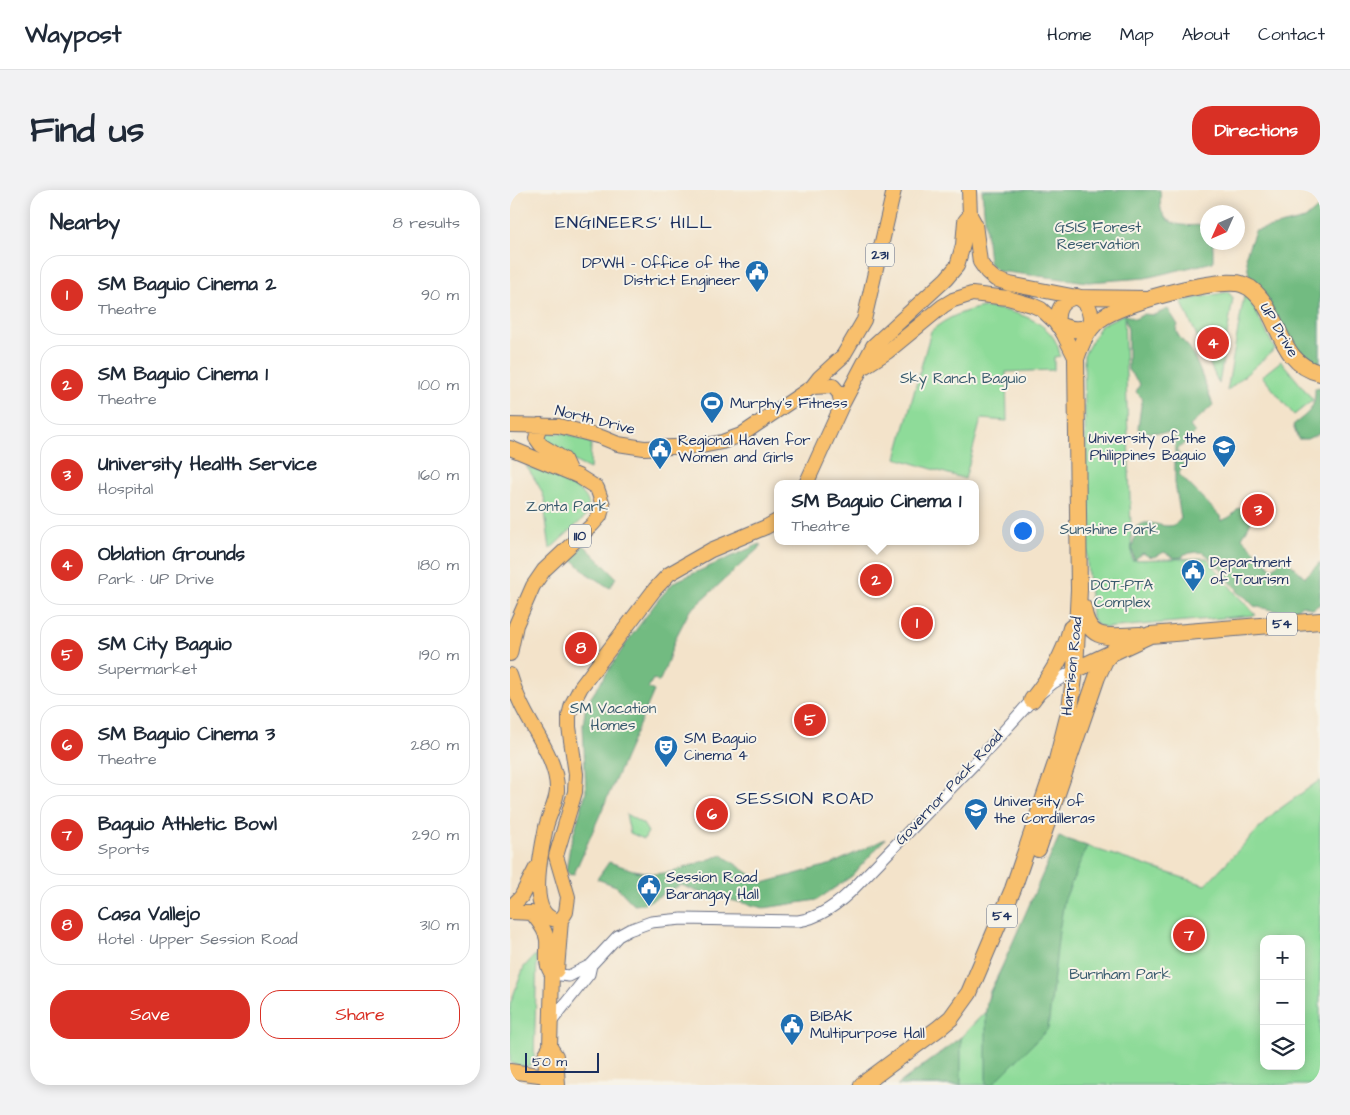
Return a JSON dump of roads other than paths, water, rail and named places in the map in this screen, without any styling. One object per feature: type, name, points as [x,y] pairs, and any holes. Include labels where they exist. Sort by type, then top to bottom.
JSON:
[{"type":"highway","name":"UP Drive","points":[[1076,359],[1082,340],[1092,326],[1114,311],[1151,298],[1224,282],[1245,285],[1252,290],[1266,308],[1292,356],[1310,371],[1320,373]]},
{"type":"highway","points":[[1058,326],[1070,330],[1079,330],[1092,326],[1088,306],[1077,297]]},
{"type":"highway","name":"Harrison Road","points":[[862,1085],[940,1028],[969,993],[1016,880],[1057,760],[1071,702],[1075,670],[1079,589],[1076,359]]},
{"type":"highway","points":[[1079,566],[1084,615],[1092,631],[1106,637],[1150,635]]},
{"type":"highway","points":[[1038,695],[1056,668],[1069,636],[1079,589]]},
{"type":"highway","name":"Governor Pack Road","points":[[1075,670],[1150,635],[1320,621]]},
{"type":"highway","name":"Harrison Road","points":[[879,1085],[947,1034],[972,1008],[979,996],[1050,818],[1101,667],[1113,651]]},
{"type":"highway","points":[[1056,668],[1075,670],[1086,678],[1091,695]]},
{"type":"highway","points":[[1038,695],[1054,689],[1063,692],[1071,702]]},
{"type":"main road","name":"231","points":[[864,320],[894,190]]},
{"type":"main road","points":[[969,190],[970,216],[975,224],[980,262],[987,272],[983,294]]},
{"type":"main road","points":[[808,480],[842,404],[874,346],[946,279],[957,266],[963,245],[965,221],[970,216]]},
{"type":"main road","name":"UP Drive","points":[[987,272],[995,279],[1010,284],[1077,297],[1151,298]]},
{"type":"main road","points":[[946,279],[966,295]]},
{"type":"main road","points":[[860,369],[887,352],[943,306],[966,295],[983,294],[1008,298],[1032,305],[1041,310],[1058,326],[1076,359]]},
{"type":"main road","points":[[1058,326],[1057,316],[1062,304],[1066,300],[1077,297]]},
{"type":"main road","points":[[864,320],[866,337],[874,346],[887,352]]},
{"type":"main road","name":"North Drive","points":[[510,425],[540,424],[569,428],[618,444],[644,448],[712,445],[741,435],[812,387],[818,378],[833,366],[848,348],[864,320]]},
{"type":"main road","points":[[812,387],[833,386],[839,393],[842,404]]},
{"type":"main road","points":[[540,424],[536,438],[541,445],[564,459],[570,472]]},
{"type":"main road","name":"110","points":[[510,448],[570,472],[597,488],[603,506],[600,516],[544,570],[533,586],[518,621],[510,654]]},
{"type":"main road","points":[[541,858],[545,870],[550,872],[554,869],[573,799],[576,774],[569,716],[572,704],[581,687],[655,589],[669,574],[711,550],[774,523]]},
{"type":"main road","points":[[510,675],[524,711],[546,750],[557,778],[557,793],[546,826],[538,884],[546,916],[551,919],[561,920]]},
{"type":"main road","points":[[510,910],[521,896],[541,858]]},
{"type":"main road","points":[[552,974],[557,970],[561,920],[566,912],[568,897],[556,862]]},
{"type":"main road","points":[[510,910],[532,913],[542,925],[547,938],[546,967],[552,974],[550,1047],[544,1055],[547,1081],[510,1071]]},
{"type":"main road","points":[[550,1047],[556,1056],[558,1085]]},
{"type":"street","name":"Governor Pack Road","points":[[552,974],[569,976],[592,965],[618,936],[651,922],[682,919],[798,921],[806,920],[826,909],[846,896],[858,884],[1038,695],[1075,670]]},
{"type":"street","name":"Governor Pack Road","points":[[551,1022],[589,974],[592,965]]},
{"type":"place","name":"DPWH - Office of the District Engineer","points":[[757,293]]},
{"type":"place","name":"Oblation Grounds","points":[[1213,343]]},
{"type":"place","name":"Murphy's Fitness","points":[[712,424]]},
{"type":"place","name":"University of the Philippines Baguio","points":[[1224,468]]},
{"type":"place","name":"Regional Haven for Women and Girls","points":[[660,470]]},
{"type":"place","name":"University Health Service","points":[[1258,510]]},
{"type":"place","name":"SM Baguio Cinema 1","points":[[876,580]]},
{"type":"place","name":"Department of Tourism","points":[[1193,592]]},
{"type":"place","name":"SM Baguio Cinema 2","points":[[917,623]]},
{"type":"place","name":"Casa Vallejo","points":[[581,648]]},
{"type":"place","name":"SM City Baguio","points":[[810,720]]},
{"type":"place","name":"SM Baguio Cinema 4","points":[[666,768]]},
{"type":"place","name":"SM Baguio Cinema 3","points":[[712,814]]},
{"type":"place","name":"University of the Cordilleras","points":[[976,831]]},
{"type":"place","name":"Session Road Barangay Hall","points":[[649,907]]},
{"type":"place","name":"Baguio Athletic Bowl","points":[[1189,935]]},
{"type":"place","name":"BIBAK Multipurpose Hall","points":[[792,1046]]},
{"type":"district","name":"ENGINEERS' HILL","points":[[634,222]]},
{"type":"district","name":"SESSION ROAD","points":[[805,798]]},
{"type":"park label","name":"GSIS Forest Reservation","points":[[1098,236]]},
{"type":"park label","name":"Sky Ranch Baguio","points":[[963,378]]},
{"type":"park label","name":"Zonta Park","points":[[567,506]]},
{"type":"park label","name":"Sunshine Park","points":[[1109,529]]},
{"type":"park label","name":"DOT-PTA Complex","points":[[1122,594]]},
{"type":"park label","name":"SM Vacation Homes","points":[[613,716]]},
{"type":"park label","name":"Burnham Park","points":[[1120,974]]}]
